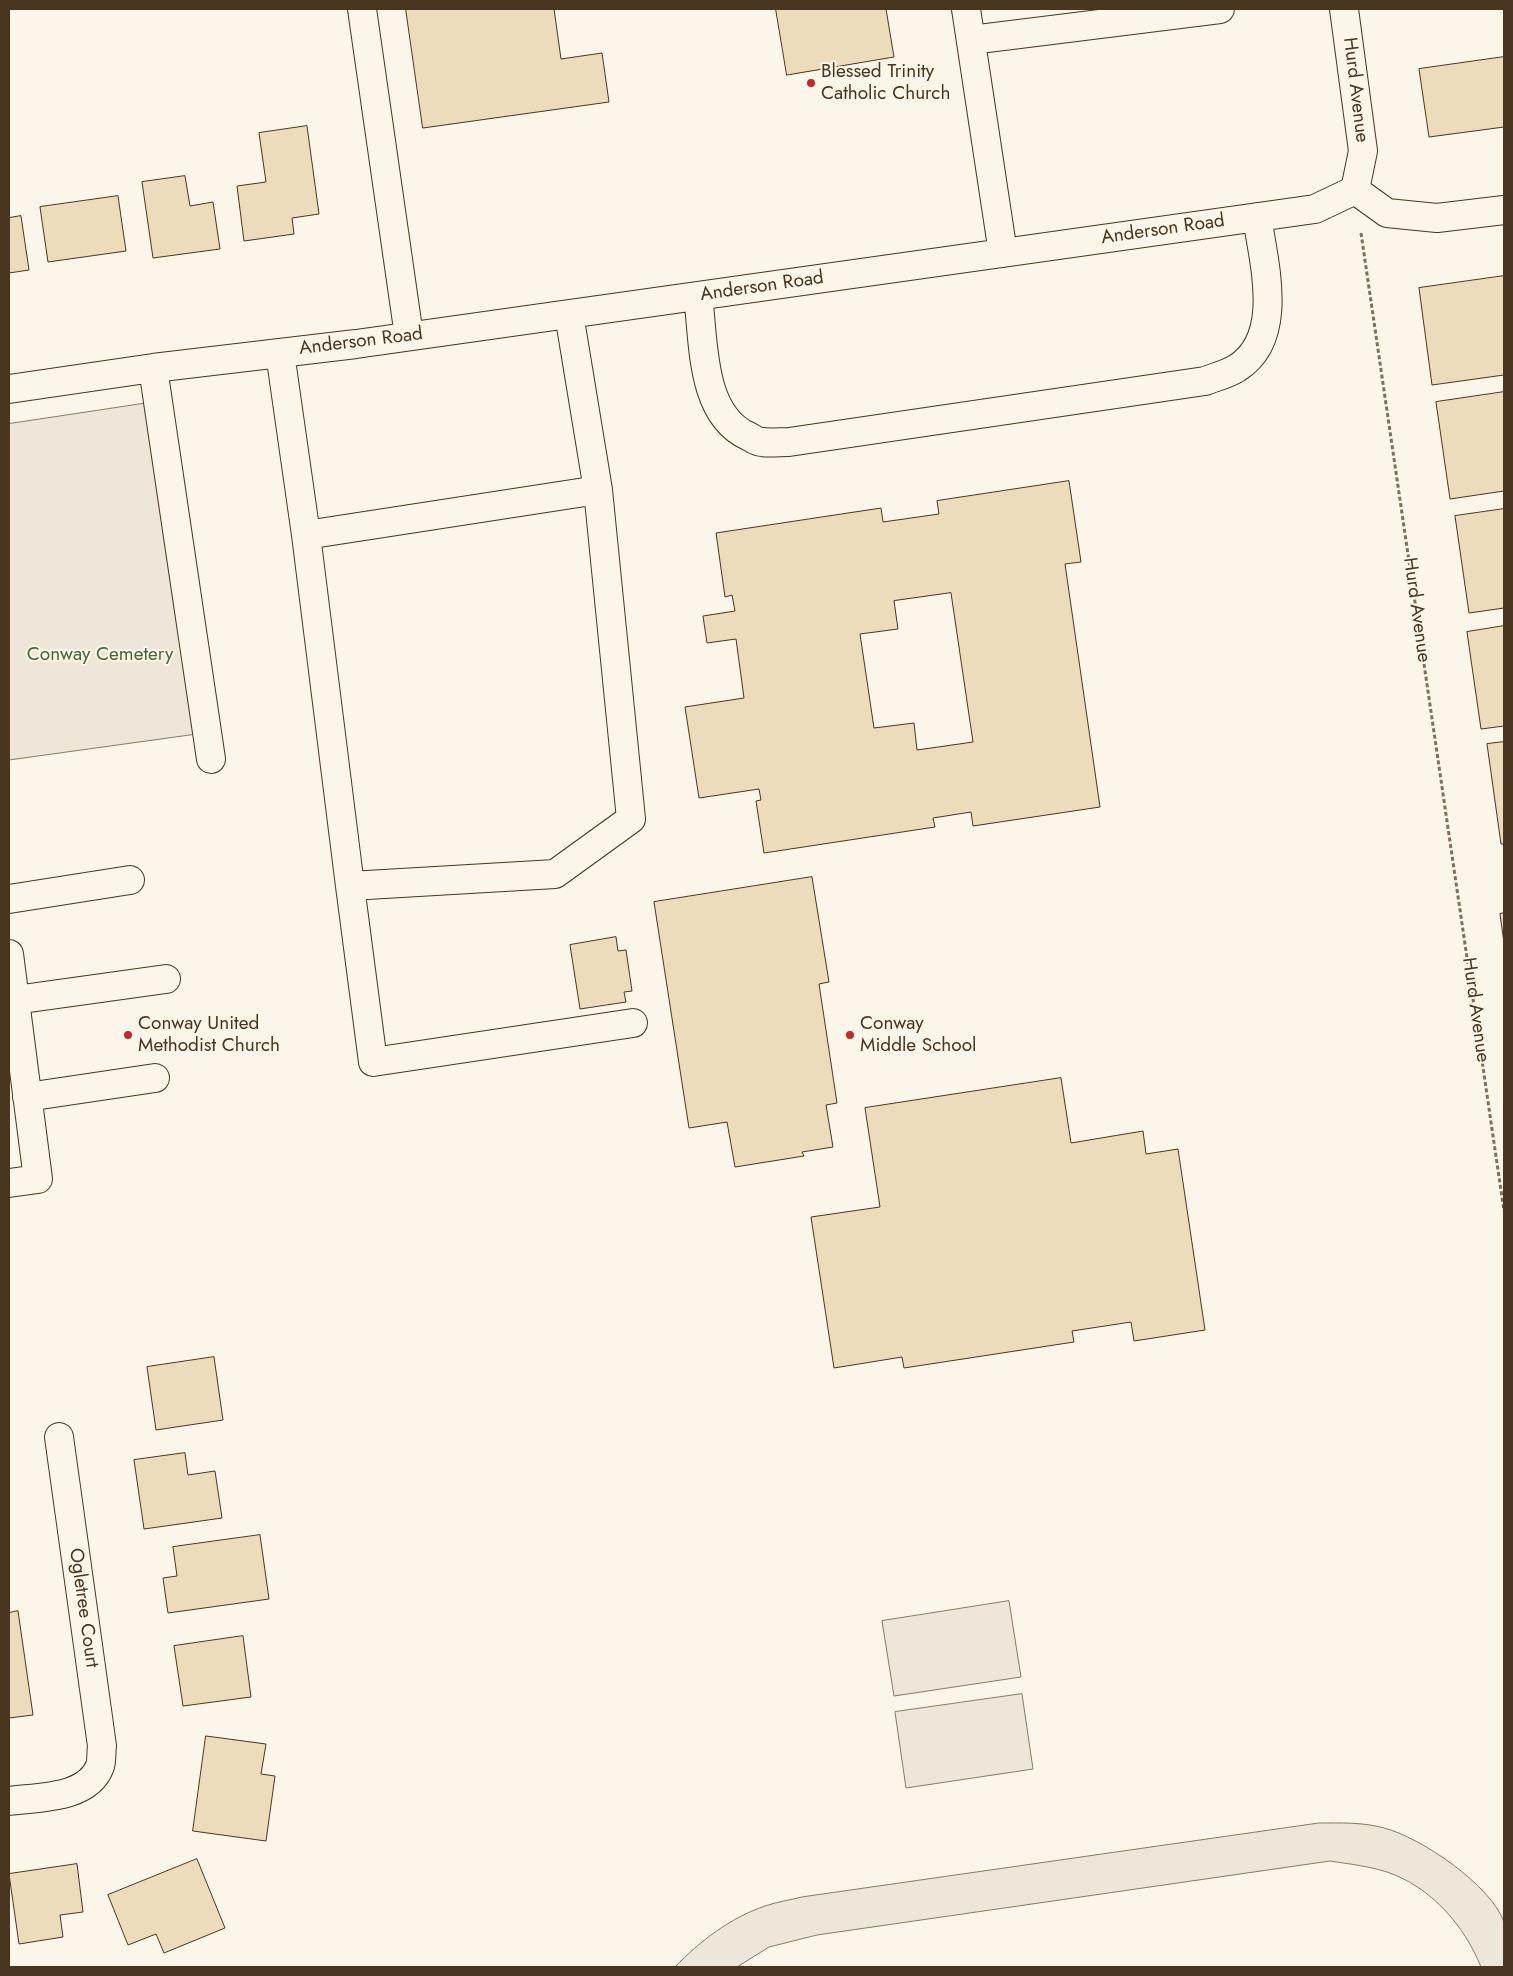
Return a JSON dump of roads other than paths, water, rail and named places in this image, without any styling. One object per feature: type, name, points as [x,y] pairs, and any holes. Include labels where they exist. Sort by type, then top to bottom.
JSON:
[{"type":"street","points":[[362,9],[409,336]]},
{"type":"street","points":[[966,9],[1003,253]]},
{"type":"street","points":[[971,40],[1220,9]]},
{"type":"street","name":"Hurd Avenue","points":[[1344,9],[1364,151],[1355,190]]},
{"type":"street","points":[[1355,190],[1387,213],[1437,218],[1504,210]]},
{"type":"street","name":"Anderson Road","points":[[9,389],[153,368],[569,314],[1315,209],[1355,190]]},
{"type":"street","points":[[698,296],[709,386],[716,406],[726,420],[740,433],[761,442],[789,442],[1205,381],[1237,368],[1255,351],[1266,328],[1269,308],[1257,217]]},
{"type":"street","points":[[350,886],[555,874],[631,818],[598,490],[569,314]]},
{"type":"street","points":[[280,353],[306,535],[373,1062],[633,1023]]},
{"type":"street","points":[[153,368],[211,759]]},
{"type":"street","points":[[306,535],[598,490]]},
{"type":"street","points":[[9,898],[130,880]]},
{"type":"street","points":[[9,954],[38,1179],[9,1183]]},
{"type":"street","points":[[14,1000],[166,979]]},
{"type":"street","points":[[27,1097],[155,1078]]},
{"type":"street","name":"Ogletree Court","points":[[9,1801],[65,1793],[82,1787],[94,1777],[100,1764],[102,1746],[59,1437]]},
{"type":"place","name":"Blessed Trinity Catholic Church","points":[[811,83]]},
{"type":"place","name":"Conway United Methodist Church","points":[[128,1035]]},
{"type":"place","name":"Conway Middle School","points":[[850,1035]]},
{"type":"park label","name":"Conway Cemetery","points":[[100,655]]}]
